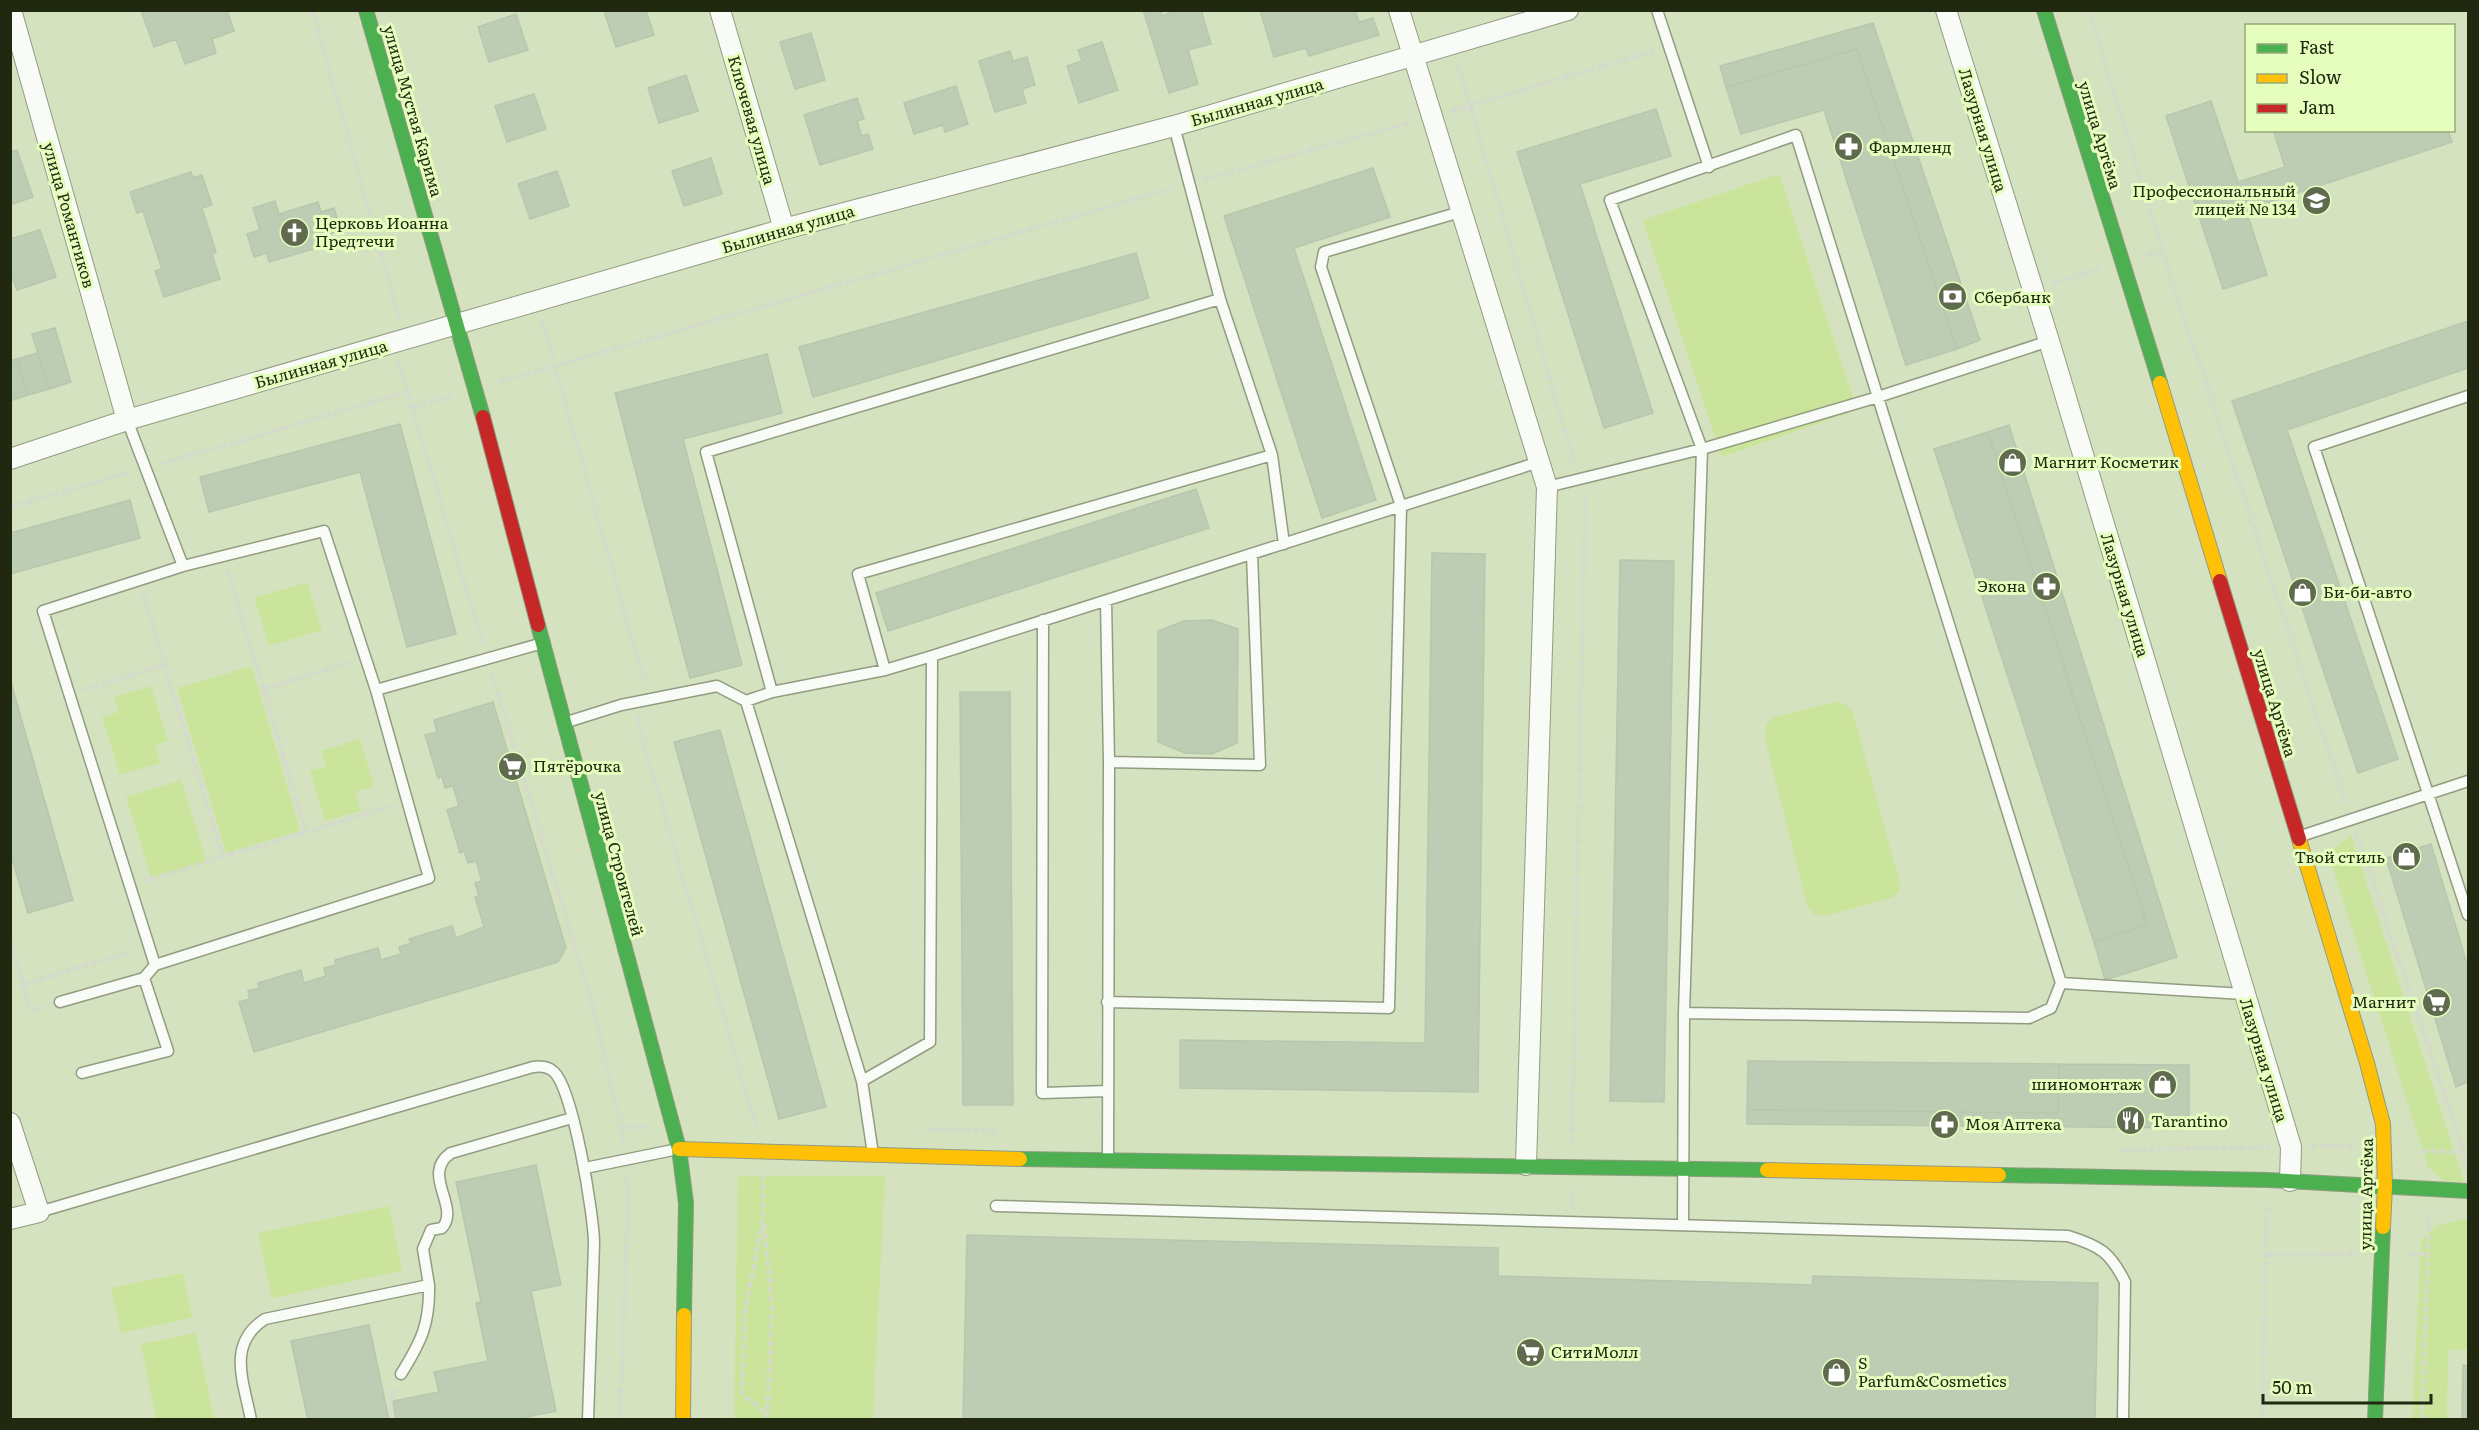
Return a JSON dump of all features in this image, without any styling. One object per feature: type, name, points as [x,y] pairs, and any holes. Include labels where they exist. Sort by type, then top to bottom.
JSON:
[{"type":"street","name":"улица Романтиков","points":[[11,10],[127,420]]},
{"type":"street","name":"улица Мустая Карима","points":[[366,10],[458,325]]},
{"type":"street","name":"Ключевая улица","points":[[720,10],[784,229]]},
{"type":"street","points":[[1399,10],[1547,487],[1526,1165]]},
{"type":"street","name":"Былинная улица","points":[[10,459],[127,420],[784,229],[1174,126],[1413,58],[1568,10]]},
{"type":"street","name":"Лазурная улица","points":[[1947,10],[2033,288],[2291,1147],[2290,1181]]},
{"type":"street","name":"улица Артёма","points":[[2044,10],[2367,1063],[2383,1124],[2385,1186],[2375,1419]]},
{"type":"street","name":"улица Строителей","points":[[458,325],[679,1149],[686,1203],[683,1419]]},
{"type":"street","points":[[10,1123],[39,1212],[10,1219]]},
{"type":"street","points":[[679,1149],[977,1158],[1526,1165],[2268,1180],[2469,1191]]},
{"type":"lane","points":[[1657,10],[1709,167]]},
{"type":"lane","points":[[1174,126],[1220,299],[1272,455],[1284,544]]},
{"type":"lane","points":[[1683,1225],[1684,1013],[1702,449],[1610,200],[1796,135],[2061,983],[2051,1008],[2029,1018],[1684,1013]]},
{"type":"lane","points":[[1107,1002],[1389,1008],[1401,506],[1321,267],[1324,252],[1461,212]]},
{"type":"lane","points":[[772,692],[706,452],[1220,299]]},
{"type":"lane","points":[[1547,487],[1702,449],[1878,397],[2049,341]]},
{"type":"lane","points":[[2469,396],[2314,447],[2469,915]]},
{"type":"lane","points":[[127,420],[183,566]]},
{"type":"lane","points":[[885,670],[858,574],[1272,455]]},
{"type":"lane","points":[[564,723],[642,701],[717,686],[746,700],[772,692],[885,670],[1539,462]]},
{"type":"lane","points":[[60,1002],[144,978],[155,965],[429,878],[376,690],[324,531],[183,566],[43,611],[155,965]]},
{"type":"lane","points":[[1109,762],[1260,765],[1252,554]]},
{"type":"lane","points":[[1106,601],[1109,762],[1108,1158]]},
{"type":"lane","points":[[1044,620],[1042,1093],[1108,1091]]},
{"type":"lane","points":[[376,690],[543,643]]},
{"type":"lane","points":[[862,1081],[930,1042],[932,656]]},
{"type":"lane","points":[[746,700],[862,1081],[873,1155]]},
{"type":"lane","points":[[2298,837],[2469,781]]},
{"type":"lane","points":[[82,1073],[168,1051],[144,978]]},
{"type":"lane","points":[[2061,983],[2244,994]]},
{"type":"lane","points":[[39,1212],[541,1066],[554,1072],[560,1080],[585,1168],[594,1237],[588,1419]]},
{"type":"lane","points":[[401,1374],[418,1346],[430,1307],[423,1249],[431,1230],[442,1228],[447,1220],[439,1169],[444,1158],[451,1153],[572,1118]]},
{"type":"lane","points":[[585,1168],[679,1149]]},
{"type":"lane","points":[[996,1206],[2068,1236],[2095,1245],[2115,1263],[2125,1282],[2123,1419]]},
{"type":"lane","points":[[251,1419],[241,1366],[241,1349],[246,1335],[254,1326],[265,1319],[429,1285]]},
{"type":"path","points":[[312,10],[401,317],[392,343],[593,1007],[621,1127],[628,1200],[620,1419]]},
{"type":"path","points":[[2089,10],[2162,250],[2464,1152],[2469,1174]]},
{"type":"path","points":[[412,408],[1669,47]]},
{"type":"path","points":[[2147,255],[2162,250]]},
{"type":"path","points":[[2033,288],[2101,269]]},
{"type":"path","points":[[537,302],[557,366],[645,684],[638,724],[764,1151],[763,1218],[772,1306],[767,1417]]},
{"type":"path","points":[[10,507],[407,392]]},
{"type":"path","points":[[224,556],[306,832]]},
{"type":"path","points":[[139,580],[223,857]]},
{"type":"path","points":[[263,688],[366,658]]},
{"type":"path","points":[[69,694],[165,664]]},
{"type":"path","points":[[129,885],[408,802]]},
{"type":"path","points":[[10,940],[31,1011],[60,1002]]},
{"type":"path","points":[[23,984],[149,946]]},
{"type":"path","points":[[2422,1151],[2464,1152]]},
{"type":"path","points":[[1571,1166],[1573,1222]]},
{"type":"path","points":[[2262,1419],[2268,1180]]},
{"type":"path","points":[[2422,1419],[2429,1218],[2436,1209]]},
{"type":"path","points":[[763,1218],[745,1312],[742,1393],[767,1417]]},
{"type":"path","points":[[2266,1255],[2359,1254]]},
{"type":"path","points":[[2409,1254],[2428,1254]]},
{"type":"path","points":[[393,1419],[390,1400],[401,1374]]},
{"type":"green space","points":[[1779,174],[1857,410],[1722,457],[1643,220]]},
{"type":"green space","points":[[307,582],[322,630],[269,646],[254,598]]},
{"type":"green space","points":[[252,666],[300,831],[226,853],[177,688]]},
{"type":"green space","points":[[151,686],[168,741],[155,745],[160,763],[120,775],[102,717],[118,712],[114,697]]},
{"type":"green space","points":[[1834,702],[1846,704],[1853,713],[1900,883],[1899,891],[1894,897],[1825,916],[1815,915],[1808,908],[1764,736],[1766,726],[1772,718]]},
{"type":"green space","points":[[360,739],[374,786],[355,792],[361,811],[325,821],[310,771],[326,766],[321,751]]},
{"type":"green space","points":[[181,780],[207,863],[152,880],[126,797]]},
{"type":"green space","points":[[2351,835],[2464,1182],[2445,1181],[2428,1167],[2328,853]]},
{"type":"green space","points":[[738,1176],[885,1176],[873,1419],[734,1419]]},
{"type":"green space","points":[[389,1206],[402,1271],[272,1298],[258,1233]]},
{"type":"green space","points":[[2468,1220],[2468,1350],[2448,1350],[2447,1419],[2412,1419],[2421,1240],[2436,1226]]},
{"type":"green space","points":[[183,1273],[192,1318],[121,1333],[111,1288]]},
{"type":"green space","points":[[196,1333],[214,1419],[156,1419],[141,1344]]},
{"type":"building","points":[[141,10],[227,10],[234,31],[212,39],[216,53],[185,64],[176,39],[154,47]]},
{"type":"building","points":[[646,10],[654,35],[616,47],[604,11]]},
{"type":"building","points":[[1143,10],[1161,10],[1162,16],[1176,10],[1201,10],[1211,44],[1188,50],[1198,84],[1169,93]]},
{"type":"building","points":[[1260,10],[1355,10],[1359,22],[1373,18],[1379,35],[1309,56],[1306,48],[1274,57]]},
{"type":"building","points":[[516,14],[528,50],[489,62],[478,27]]},
{"type":"building","points":[[1873,23],[1980,340],[1957,349],[1857,49],[1726,87],[1720,66]]},
{"type":"building","points":[[811,33],[825,80],[795,89],[780,42]]},
{"type":"building","points":[[1102,42],[1118,90],[1079,103],[1067,66],[1082,61],[1078,50]]},
{"type":"building","points":[[1857,49],[1957,349],[1906,365],[1824,110],[1741,134],[1726,87]]},
{"type":"building","points":[[1010,51],[1013,61],[1027,57],[1035,85],[1022,89],[1026,103],[995,112],[979,61]]},
{"type":"building","points":[[686,75],[698,111],[659,123],[648,88]]},
{"type":"building","points":[[956,86],[968,124],[945,132],[943,125],[914,134],[904,103]]},
{"type":"building","points":[[534,94],[546,129],[507,142],[495,106]]},
{"type":"building","points":[[857,98],[864,119],[857,121],[862,136],[868,134],[873,149],[820,165],[804,115]]},
{"type":"building","points":[[2211,101],[2238,182],[2285,167],[2274,133],[2277,132],[2449,132],[2452,142],[2246,210],[2267,275],[2223,289],[2166,116]]},
{"type":"building","points":[[1656,109],[1671,156],[1580,184],[1653,413],[1604,428],[1517,152]]},
{"type":"building","points":[[17,150],[33,197],[10,205],[10,152]]},
{"type":"building","points":[[711,158],[722,194],[684,206],[672,171]]},
{"type":"building","points":[[1373,168],[1390,217],[1294,248],[1376,500],[1322,518],[1224,216]]},
{"type":"building","points":[[557,171],[569,206],[530,219],[518,184]]},
{"type":"building","points":[[191,172],[193,178],[202,175],[212,205],[202,208],[216,252],[212,254],[220,279],[164,297],[155,271],[162,269],[143,211],[137,213],[130,192]]},
{"type":"building","name":"Церковь Иоанна Предтечи","points":[[275,201],[279,214],[318,202],[321,212],[334,208],[341,231],[327,234],[331,244],[269,262],[267,253],[254,257],[247,234],[260,230],[253,208]]},
{"type":"building","points":[[40,230],[56,277],[17,290],[10,272],[10,239]]},
{"type":"building","points":[[1136,253],[1149,298],[813,397],[799,347]]},
{"type":"building","points":[[2468,321],[2468,368],[2287,430],[2398,759],[2358,773],[2232,401]]},
{"type":"building","points":[[55,328],[71,382],[49,389],[32,334]]},
{"type":"building","points":[[38,353],[49,389],[28,395],[17,359]]},
{"type":"building","points":[[767,354],[782,413],[683,439],[742,665],[690,678],[615,393]]},
{"type":"building","points":[[17,359],[28,395],[10,401],[10,361]]},
{"type":"building","points":[[400,424],[456,634],[407,647],[360,472],[209,512],[200,477]]},
{"type":"building","points":[[2009,425],[2177,957],[2105,980],[2094,942],[2147,925],[1988,432]]},
{"type":"building","points":[[1988,432],[2147,925],[2094,942],[1934,449]]},
{"type":"building","points":[[1196,489],[1209,528],[888,631],[876,593]]},
{"type":"building","points":[[130,500],[140,538],[10,574],[10,533]]},
{"type":"building","points":[[1432,553],[1485,554],[1478,1092],[1180,1088],[1180,1040],[1425,1043]]},
{"type":"building","points":[[1620,560],[1674,561],[1664,1102],[1610,1101]]},
{"type":"building","points":[[1212,620],[1238,629],[1237,743],[1212,754],[1185,753],[1158,742],[1158,631],[1184,621]]},
{"type":"building","points":[[10,679],[73,900],[28,913],[10,852]]},
{"type":"building","points":[[960,692],[1010,692],[1013,1105],[963,1105]]},
{"type":"building","points":[[493,702],[566,948],[558,962],[254,1052],[239,1002],[250,999],[248,991],[259,988],[258,983],[301,970],[304,983],[326,976],[324,968],[336,965],[335,960],[378,948],[381,960],[401,954],[399,947],[411,943],[409,939],[452,926],[456,938],[484,927],[475,897],[479,896],[475,883],[482,881],[476,861],[468,863],[464,851],[460,853],[447,810],[459,806],[453,786],[445,788],[442,776],[438,778],[425,735],[437,732],[434,720]]},
{"type":"building","points":[[720,730],[826,1107],[779,1119],[674,742]]},
{"type":"building","points":[[2431,844],[2468,967],[2468,1082],[2456,1087],[2386,858]]},
{"type":"building","points":[[1748,1061],[2059,1064],[2058,1113],[1747,1110]]},
{"type":"building","points":[[2059,1064],[2189,1065],[2189,1128],[1747,1124],[1747,1110],[2058,1113]]},
{"type":"building","points":[[536,1165],[561,1285],[531,1291],[556,1411],[513,1420],[396,1420],[393,1401],[439,1392],[434,1372],[488,1361],[476,1303],[481,1302],[456,1182]]},
{"type":"building","name":"СитиМолл","points":[[967,1235],[1498,1248],[1498,1276],[1812,1285],[1813,1276],[2098,1283],[2095,1420],[963,1420]]},
{"type":"building","points":[[369,1325],[389,1420],[308,1420],[291,1341]]},
{"type":"building","points":[[2463,1365],[2468,1366],[2468,1420],[2462,1420]]},
{"type":"traffic: fast","points":[[366,10],[483,417]]},
{"type":"traffic: fast","points":[[2044,10],[2160,383]]},
{"type":"traffic: fast","points":[[538,625],[679,1149],[686,1203],[684,1315]]},
{"type":"traffic: fast","points":[[1020,1159],[1767,1170]]},
{"type":"traffic: fast","points":[[1999,1175],[2268,1180],[2468,1191]]},
{"type":"traffic: fast","points":[[2375,1420],[2383,1227]]},
{"type":"traffic: slow","points":[[2160,383],[2220,581]]},
{"type":"traffic: slow","points":[[2299,839],[2367,1063],[2383,1124],[2385,1186],[2383,1227]]},
{"type":"traffic: slow","points":[[679,1149],[1020,1159]]},
{"type":"traffic: slow","points":[[1767,1170],[1999,1175]]},
{"type":"traffic: slow","points":[[683,1420],[684,1315]]},
{"type":"traffic: jam","points":[[483,417],[538,625]]},
{"type":"traffic: jam","points":[[2220,581],[2299,839]]},
{"type":"place","name":"Фармленд","points":[[1848,147]]},
{"type":"place","name":"Профессиональный лицей № 134","points":[[2317,200]]},
{"type":"place","name":"Церковь Иоанна Предтечи","points":[[294,232]]},
{"type":"place","name":"Сбербанк","points":[[1953,297]]},
{"type":"place","name":"Магнит Косметик","points":[[2012,462]]},
{"type":"place","name":"Экона","points":[[2047,586]]},
{"type":"place","name":"Би-би-авто","points":[[2302,592]]},
{"type":"place","name":"Пятёрочка","points":[[512,766]]},
{"type":"place","name":"Твой стиль","points":[[2406,857]]},
{"type":"place","name":"Магнит","points":[[2437,1002]]},
{"type":"place","name":"шиномонтаж","points":[[2163,1084]]},
{"type":"place","name":"Tarantino","points":[[2130,1121]]},
{"type":"place","name":"Моя Аптека","points":[[1944,1124]]},
{"type":"place","name":"СитиМолл","points":[[1530,1352]]},
{"type":"place","name":"S Parfum&Cosmetics","points":[[1837,1372]]}]
